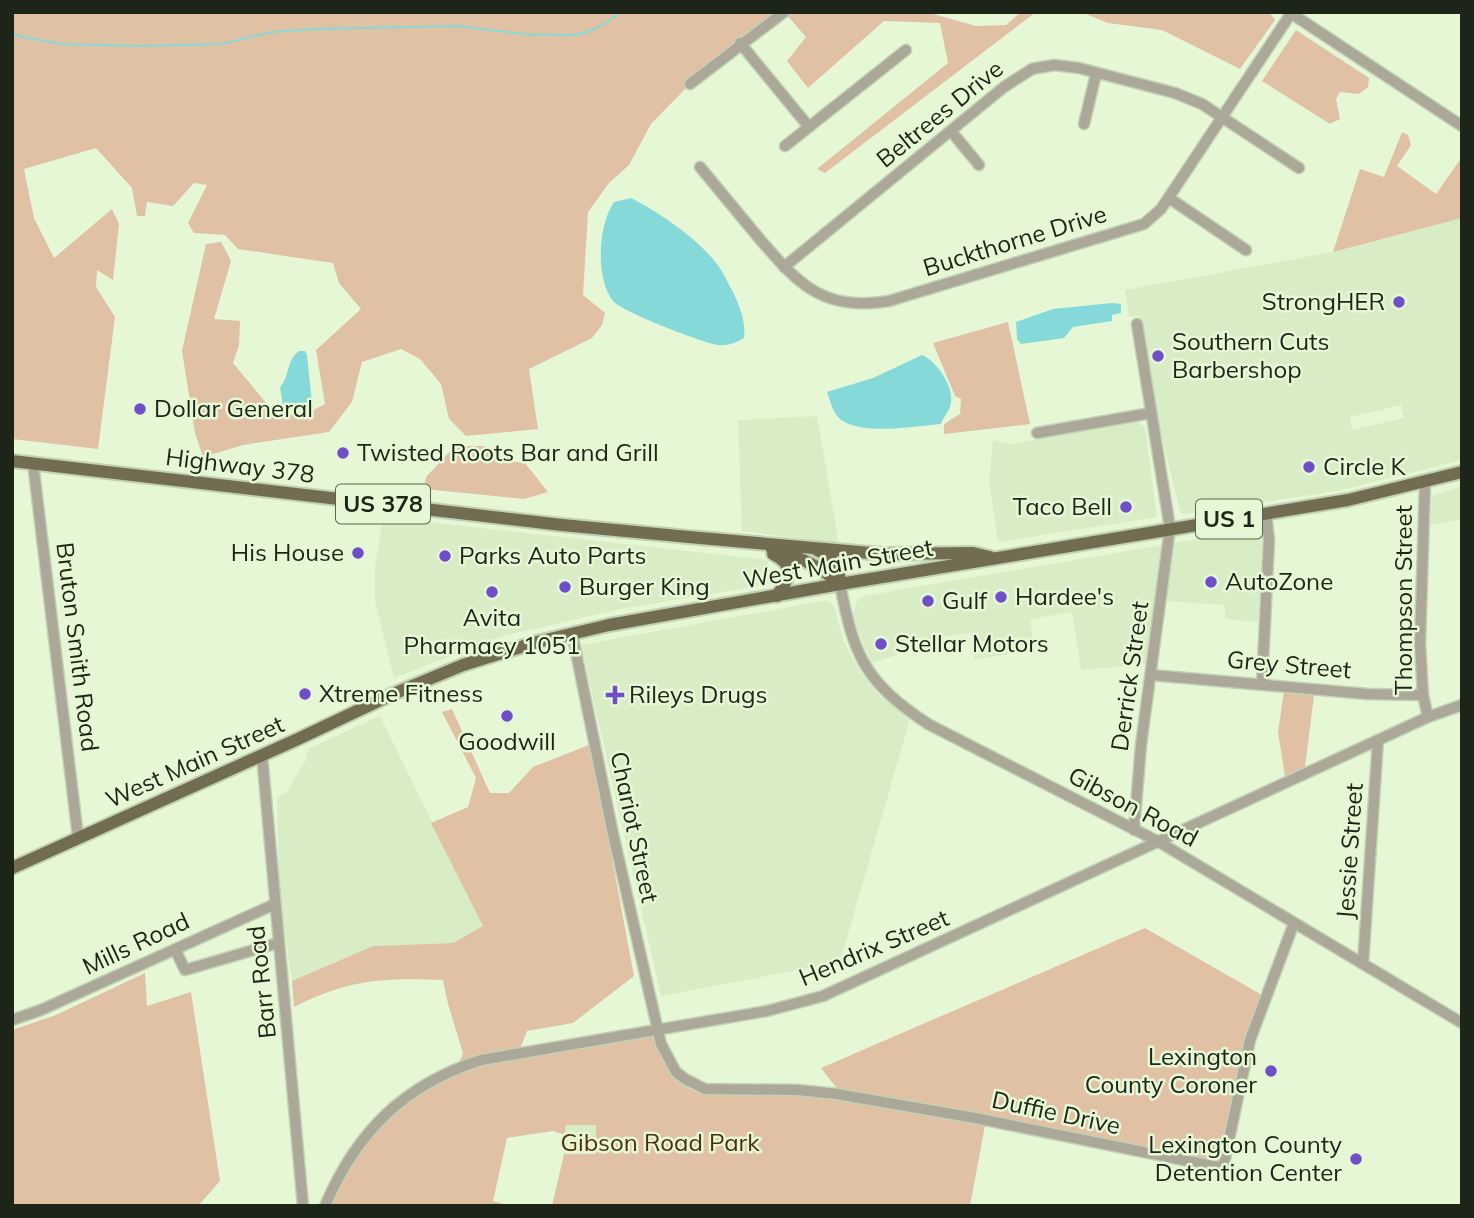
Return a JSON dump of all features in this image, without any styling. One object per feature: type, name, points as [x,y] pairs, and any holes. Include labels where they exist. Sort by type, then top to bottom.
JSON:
[{"type":"main road","name":"Highway 378","points":[[12,461],[562,525],[754,544]]},
{"type":"main road","name":"West Main Street","points":[[12,868],[393,694],[463,665],[572,633],[840,584],[1348,500],[1462,472]]},
{"type":"main road","name":"US 378","points":[[754,544],[891,554],[973,553],[994,558]]},
{"type":"main road","name":"US 378","points":[[754,544],[803,558],[820,567],[840,584]]},
{"type":"main road","points":[[754,544],[785,561],[788,567],[787,579],[777,596]]},
{"type":"main road","points":[[805,547],[832,558],[838,568],[840,584]]},
{"type":"street","points":[[690,84],[740,43],[784,12]]},
{"type":"street","points":[[1291,13],[1462,126]]},
{"type":"street","name":"Buckthorne Drive","points":[[699,167],[784,267],[809,290],[837,302],[871,304],[889,301],[1138,227],[1156,215],[1291,13]]},
{"type":"street","points":[[740,43],[809,127]]},
{"type":"street","points":[[785,146],[906,50]]},
{"type":"street","name":"Beltrees Drive","points":[[784,267],[1004,88],[1032,69],[1054,65],[1079,68],[1182,94],[1299,168]]},
{"type":"street","points":[[1084,124],[1096,74]]},
{"type":"street","points":[[951,131],[979,164]]},
{"type":"street","points":[[1169,198],[1245,250]]},
{"type":"street","name":"Derrick Street","points":[[1135,830],[1138,771],[1170,528],[1137,324]]},
{"type":"street","points":[[1037,433],[1152,412]]},
{"type":"street","name":"Bruton Smith Road","points":[[33,463],[78,837]]},
{"type":"street","name":"Thompson Street","points":[[1425,483],[1420,643],[1423,695],[1428,717]]},
{"type":"street","points":[[1262,683],[1269,540],[1266,513]]},
{"type":"street","name":"Gibson Road","points":[[840,584],[855,647],[879,685],[928,724],[1159,842],[1462,1023]]},
{"type":"street","name":"Chariot Street","points":[[572,633],[612,834],[657,1029]]},
{"type":"street","name":"Grey Street","points":[[1151,675],[1367,694],[1423,695]]},
{"type":"street","name":"Hendrix Street","points":[[325,1206],[341,1173],[371,1129],[394,1105],[427,1082],[481,1060],[779,1009],[823,996],[1428,717],[1462,705]]},
{"type":"street","name":"Jessie Street","points":[[1363,964],[1378,740]]},
{"type":"street","name":"Barr Road","points":[[262,755],[303,1206]]},
{"type":"street","name":"Mills Road","points":[[12,1020],[41,1010],[275,904]]},
{"type":"street","name":"Duffie Drive","points":[[657,1029],[664,1052],[676,1072],[705,1089],[798,1090],[837,1094],[975,1118],[1223,1168],[1250,1040],[1294,923]]},
{"type":"street","points":[[174,949],[185,970],[278,943]]},
{"type":"shaded area","points":[[1462,218],[1462,460],[1337,491],[1183,514],[1180,511],[1157,417],[1139,316],[1129,317],[1125,290],[1333,252]],"holes":[[[1401,405],[1404,418],[1352,430],[1350,417]]]},
{"type":"shaded area","points":[[817,416],[839,544],[742,531],[738,420]]},
{"type":"shaded area","points":[[1137,421],[1145,428],[1157,517],[998,542],[989,482],[993,440],[1012,444]]},
{"type":"shaded area","points":[[1462,486],[1462,519],[1430,525],[1432,496]]},
{"type":"shaded area","points":[[383,517],[768,560],[770,584],[620,609],[499,637],[394,678],[375,601],[375,567]]},
{"type":"shaded area","points":[[1260,529],[1262,544],[1258,622],[1225,619],[1225,605],[1164,601],[1173,543]]},
{"type":"shaded area","points":[[1162,545],[1149,664],[1081,670],[1072,612],[1030,619],[1035,650],[974,660],[971,633],[896,643],[897,655],[872,663],[853,614],[857,601],[864,596]]},
{"type":"shaded area","points":[[827,600],[834,606],[843,640],[860,671],[878,694],[910,719],[840,962],[661,996],[581,645]]},
{"type":"shaded area","points":[[380,716],[483,926],[453,943],[373,946],[292,981],[280,902],[277,798],[286,793],[306,760],[308,749]]},
{"type":"shaded area","points":[[566,1125],[596,1125],[596,1155],[564,1154]]},
{"type":"green space","points":[[12,12],[784,12],[690,84],[651,124],[629,165],[609,183],[588,212],[583,295],[605,313],[602,325],[592,338],[529,369],[538,429],[466,436],[449,419],[441,384],[420,359],[401,349],[362,362],[352,402],[329,432],[243,445],[203,457],[195,433],[182,351],[206,244],[221,242],[231,261],[214,319],[240,321],[239,345],[233,363],[273,411],[302,416],[325,404],[316,350],[361,309],[339,283],[333,263],[238,249],[225,235],[194,233],[188,223],[207,185],[194,183],[173,206],[147,202],[145,216],[137,216],[132,188],[96,148],[24,169],[34,218],[54,258],[112,209],[119,224],[113,280],[97,270],[96,287],[115,317],[98,449],[12,439]]},
{"type":"green space","points":[[784,12],[926,12],[976,26],[1006,25],[1021,12],[1036,12],[825,173],[817,169],[948,63],[940,23],[884,21],[808,88],[787,61],[806,37]]},
{"type":"green space","points":[[1081,12],[1269,12],[1275,20],[1240,69],[1162,30],[1108,23]]},
{"type":"green space","points":[[1296,30],[1369,78],[1368,87],[1359,94],[1340,92],[1336,99],[1340,119],[1330,124],[1262,81]]},
{"type":"green space","points":[[1402,132],[1408,135],[1411,145],[1397,166],[1436,194],[1462,157],[1462,218],[1333,252],[1360,169],[1384,177]]},
{"type":"green space","points":[[1008,322],[1030,424],[944,434],[944,424],[960,414],[961,399],[955,396],[933,343]]},
{"type":"green space","points":[[455,446],[484,446],[501,460],[525,463],[548,492],[524,499],[424,489],[426,477]]},
{"type":"green space","points":[[1285,685],[1315,688],[1304,775],[1286,783],[1278,732]]},
{"type":"green space","name":"Gibson Road Park","points":[[452,709],[490,793],[509,793],[533,767],[589,745],[595,768],[634,976],[573,1023],[527,1031],[520,1049],[653,1034],[672,1073],[684,1085],[700,1093],[816,1095],[986,1120],[970,1206],[552,1206],[564,1154],[596,1154],[596,1125],[566,1125],[565,1135],[553,1131],[507,1138],[493,1201],[511,1206],[325,1206],[379,1119],[457,1068],[463,1053],[443,980],[367,982],[332,991],[294,1007],[292,981],[373,946],[453,943],[483,926],[431,823],[468,807],[476,778],[442,712]]},
{"type":"green space","points":[[1145,928],[1262,995],[1246,1041],[1221,1160],[1215,1164],[839,1091],[821,1068]]},
{"type":"green space","points":[[145,973],[147,1006],[191,992],[220,1181],[198,1206],[12,1206],[12,1030],[56,1015]]},
{"type":"water","points":[[631,198],[677,227],[709,254],[733,292],[740,309],[744,338],[725,345],[709,343],[645,319],[613,301],[603,279],[602,237],[614,202]]},
{"type":"water","points":[[1121,304],[1121,313],[1112,315],[1112,321],[1073,327],[1064,338],[1021,344],[1017,339],[1016,322],[1053,309]]},
{"type":"water","points":[[299,351],[305,351],[307,355],[312,403],[307,409],[283,407],[280,387],[292,359]]},
{"type":"water","points":[[922,355],[938,368],[950,389],[950,406],[941,424],[872,429],[858,427],[838,417],[827,392],[873,378]]},
{"type":"waterway","points":[[12,33],[62,44],[140,46],[221,44],[272,32],[317,29],[456,26],[534,35],[577,35],[603,25],[621,12]]},
{"type":"place","name":"StrongHER","points":[[1399,302]]},
{"type":"place","name":"Southern Cuts Barbershop","points":[[1158,356]]},
{"type":"place","name":"Dollar General","points":[[140,409]]},
{"type":"place","name":"Twisted Roots Bar and Grill","points":[[343,453]]},
{"type":"place","name":"Circle K","points":[[1309,467]]},
{"type":"place","name":"Taco Bell","points":[[1126,507]]},
{"type":"place","name":"His House","points":[[358,553]]},
{"type":"place","name":"Parks Auto Parts","points":[[445,556]]},
{"type":"place","name":"AutoZone","points":[[1211,582]]},
{"type":"place","name":"Burger King","points":[[565,587]]},
{"type":"place","name":"Avita Pharmacy 1051","points":[[492,592]]},
{"type":"place","name":"Hardee's","points":[[1001,597]]},
{"type":"place","name":"Gulf","points":[[928,601]]},
{"type":"place","name":"Stellar Motors","points":[[881,644]]},
{"type":"place","name":"Xtreme Fitness","points":[[305,694]]},
{"type":"place","name":"Rileys Drugs","points":[[615,695]]},
{"type":"place","name":"Goodwill","points":[[507,716]]},
{"type":"place","name":"Lexington County Coroner","points":[[1271,1071]]},
{"type":"place","name":"Lexington County Detention Center","points":[[1356,1159]]}]
